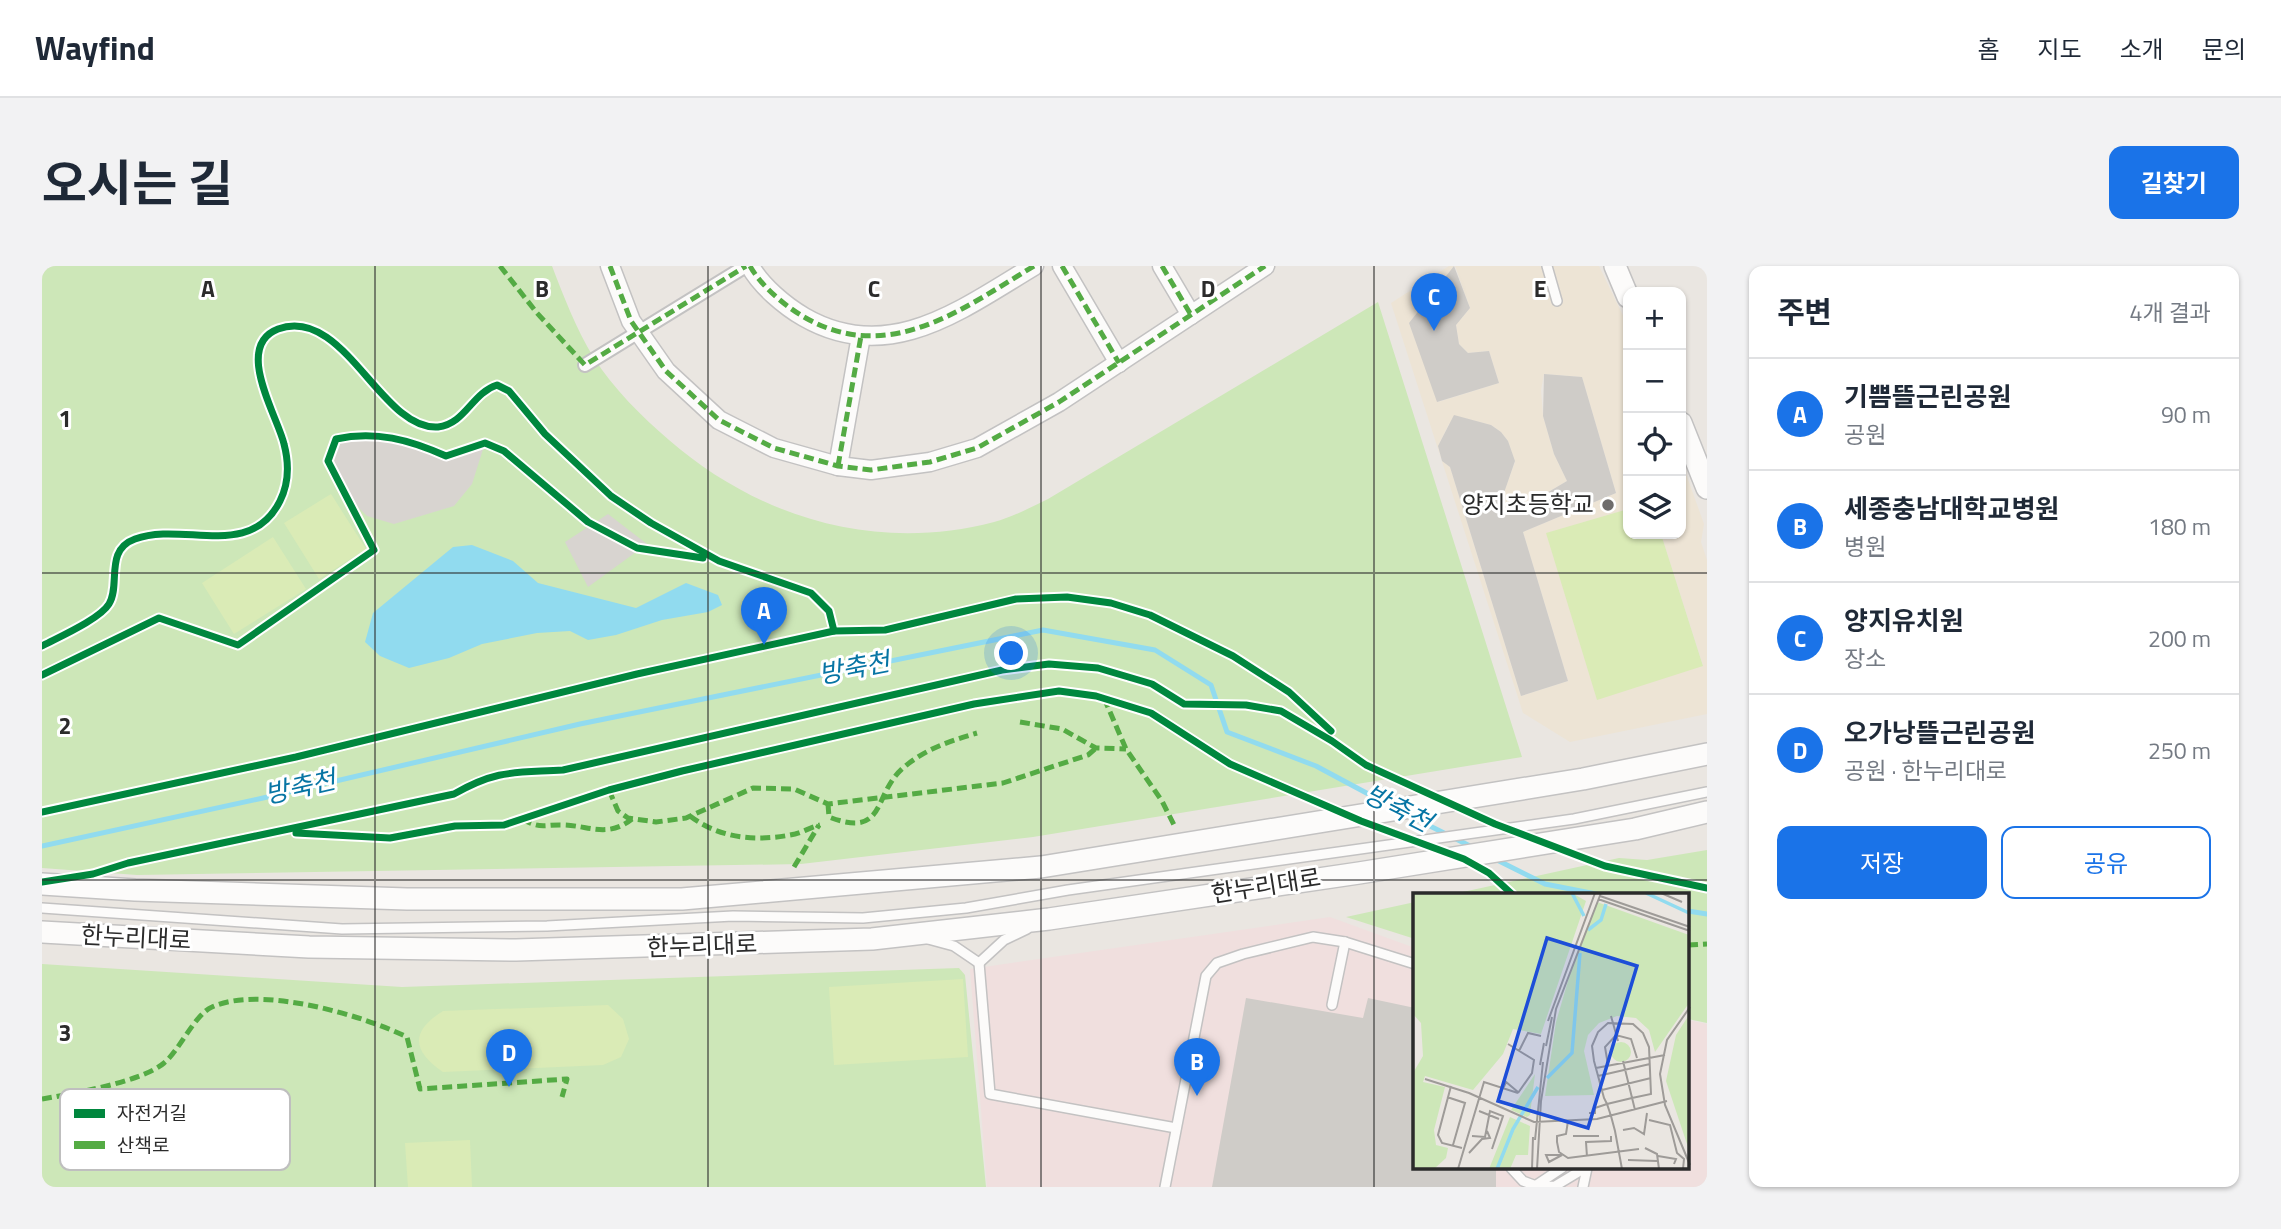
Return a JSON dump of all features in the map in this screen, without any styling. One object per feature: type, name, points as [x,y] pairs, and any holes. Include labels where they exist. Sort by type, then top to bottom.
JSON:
[{"type":"street","points":[[610,266],[631,321],[666,371],[719,420],[774,448],[838,466],[871,470],[930,462],[977,447],[1059,402],[1265,266]]},
{"type":"street","points":[[585,365],[748,266],[789,308],[819,326],[861,336],[897,334],[941,322],[1034,266]]},
{"type":"street","points":[[1062,266],[1119,363]]},
{"type":"street","points":[[1162,266],[1191,315]]},
{"type":"street","points":[[1615,266],[1624,287]]},
{"type":"street","points":[[838,466],[861,336]]},
{"type":"street","points":[[1686,435],[1705,477]]},
{"type":"street","name":"한누리대로","points":[[42,884],[135,890],[407,899],[682,899],[1041,867],[1583,779],[1707,754]]},
{"type":"street","name":"한누리대로","points":[[42,932],[309,947],[401,948],[696,947],[910,934],[1049,919],[1359,873],[1635,829],[1707,812]]},
{"type":"lane","points":[[1547,266],[1557,301]]},
{"type":"lane","points":[[42,908],[342,929],[547,926],[733,916],[863,918],[966,908],[1081,888],[1574,819],[1707,792]]},
{"type":"lane","points":[[979,962],[1004,940],[1049,919]]},
{"type":"lane","points":[[910,934],[954,946],[979,962]]},
{"type":"lane","points":[[1165,1187],[1206,976],[1217,963],[1242,954],[1313,937],[1345,942],[1413,963]]},
{"type":"lane","points":[[1332,1005],[1345,942]]},
{"type":"lane","points":[[979,962],[990,1094],[1176,1128]]},
{"type":"lane","points":[[1513,1170],[1522,1181],[1537,1187],[1555,1186],[1583,1170]]},
{"type":"lane","points":[[1537,1187],[1559,1170]]},
{"type":"shaded area","name":"양지초등학교","points":[[1449,266],[1454,266],[1409,323],[1438,402],[1499,383],[1489,351],[1468,353],[1459,344],[1456,325],[1470,308],[1455,266],[1599,266],[1623,316],[1623,510],[1547,533],[1703,665],[1663,539],[1686,539],[1686,474],[1704,524],[1701,542],[1707,560],[1707,714],[1570,742],[1523,713],[1391,303]],"holes":[[[1544,374],[1582,377],[1616,493],[1523,532],[1568,681],[1521,696],[1450,467],[1442,461],[1438,446],[1449,424],[1464,418],[1491,425],[1508,441],[1515,462],[1505,489],[1494,501],[1507,510],[1533,501],[1567,481],[1554,454],[1543,416],[1541,390]]]},
{"type":"shaded area","points":[[359,433],[412,441],[446,456],[485,443],[472,484],[454,506],[394,524],[367,516],[356,505],[330,455],[334,443]]},
{"type":"shaded area","points":[[608,514],[647,544],[588,587],[565,542]]},
{"type":"shaded area","points":[[1330,917],[1413,947],[1413,1170],[1689,1170],[1689,1020],[1707,1024],[1707,1187],[987,1187],[970,969]]},
{"type":"green space","points":[[42,266],[552,266],[576,324],[602,369],[649,422],[704,467],[741,490],[780,508],[821,522],[863,530],[906,533],[950,531],[994,522],[1048,499],[1378,302],[1522,757],[1033,837],[801,864],[137,875],[42,868]]},
{"type":"green space","points":[[331,494],[366,549],[319,579],[284,523]]},
{"type":"green space","points":[[1623,510],[1623,539],[1663,539],[1703,666],[1597,700],[1546,533]]},
{"type":"green space","points":[[273,537],[306,589],[234,634],[202,583]]},
{"type":"green space","points":[[1707,850],[1707,1023],[1689,1019],[1689,893],[1458,893],[1619,858],[1647,860]]},
{"type":"green space","points":[[1413,902],[1413,938],[1346,917]]},
{"type":"green space","points":[[42,964],[402,987],[959,968],[965,975],[986,1187],[42,1187]]},
{"type":"green space","points":[[963,979],[968,1057],[834,1065],[829,987]]},
{"type":"green space","points":[[608,1005],[623,1019],[629,1039],[621,1057],[603,1065],[443,1072],[425,1056],[419,1041],[425,1026],[443,1011]]},
{"type":"green space","points":[[470,1140],[472,1187],[408,1187],[405,1143]]},
{"type":"water","points":[[472,545],[513,561],[538,583],[636,608],[686,583],[718,595],[722,605],[708,612],[662,620],[616,635],[588,640],[570,631],[537,633],[482,644],[449,658],[409,668],[380,656],[365,642],[373,613],[453,547]]},
{"type":"building","points":[[1454,266],[1470,308],[1456,325],[1459,344],[1468,353],[1489,351],[1499,383],[1437,402],[1409,323]]},
{"type":"building","points":[[1544,374],[1582,377],[1616,493],[1523,532],[1568,681],[1521,696],[1450,467],[1442,461],[1438,446],[1454,415],[1491,425],[1501,432],[1508,441],[1515,461],[1497,513],[1533,501],[1567,481],[1554,454],[1543,416]]},
{"type":"building","points":[[1246,998],[1363,1018],[1368,998],[1413,1008],[1413,1170],[1496,1170],[1496,1187],[1212,1187]]},
{"type":"waterway","name":"방축천","points":[[42,846],[580,724],[1043,630],[1155,650],[1211,685],[1227,732],[1316,766],[1387,804]]},
{"type":"waterway","name":"방축천","points":[[1408,815],[1474,848]]},
{"type":"waterway","name":"방축천","points":[[1495,859],[1545,884],[1591,893]]},
{"type":"waterway","name":"방축천","points":[[1689,911],[1707,914]]},
{"type":"marked path","points":[[500,266],[537,313],[585,365],[746,266]]},
{"type":"marked path","points":[[610,266],[631,321],[666,371],[719,420],[774,448],[838,466],[871,470],[930,462],[977,448],[1059,402],[1265,266]]},
{"type":"marked path","points":[[750,266],[774,295],[804,317],[835,331],[866,336],[895,334],[924,326],[980,299],[1034,266]]},
{"type":"marked path","points":[[1062,266],[1119,363]]},
{"type":"marked path","points":[[1162,266],[1191,315]]},
{"type":"marked path","points":[[838,466],[861,336]]},
{"type":"marked path","points":[[1104,698],[1126,749],[1162,801],[1174,825]]},
{"type":"marked path","points":[[1020,722],[1062,729],[1096,748],[1126,749]]},
{"type":"marked path","points":[[828,804],[829,817],[848,822],[861,822],[870,818],[893,779],[911,761],[929,751],[977,733]]},
{"type":"marked path","points":[[609,790],[618,811],[628,818],[656,822],[686,818],[753,788],[794,789],[828,804],[1003,783],[1088,755],[1096,748]]},
{"type":"marked path","points":[[690,816],[714,830],[753,838],[795,834],[820,825]]},
{"type":"marked path","points":[[522,819],[539,825],[599,830],[615,828],[632,819]]},
{"type":"marked path","points":[[794,867],[819,825]]},
{"type":"marked path","points":[[1689,945],[1707,944]]},
{"type":"marked path","points":[[92,1089],[154,1070],[170,1057],[199,1017],[212,1007],[232,1001],[256,999],[283,1001],[338,1012],[407,1037],[420,1089],[567,1079],[562,1097]]},
{"type":"marked path","points":[[42,1099],[60,1096]]},
{"type":"cycle path","points":[[42,646],[88,622],[109,604],[114,587],[116,559],[125,544],[154,535],[234,535],[251,530],[267,519],[283,494],[287,480],[287,458],[262,383],[259,350],[265,338],[278,329],[301,326],[323,335],[343,351],[398,410],[417,423],[438,427],[447,425],[462,415],[488,389],[497,385],[509,391],[545,434],[611,496],[651,523],[719,561],[811,593],[829,611],[834,631]]},
{"type":"cycle path","points":[[42,675],[159,618],[238,645],[374,550],[328,461],[336,439],[350,436],[392,438],[446,456],[485,443],[504,451],[588,522],[637,548],[703,558]]},
{"type":"cycle path","points":[[42,812],[296,757],[637,674],[834,631],[885,630],[1016,599],[1067,597],[1111,603],[1150,615],[1233,656],[1289,692],[1331,731]]},
{"type":"cycle path","points":[[42,882],[93,874],[128,863],[454,794],[495,776],[563,770],[1002,670],[1049,664],[1098,668],[1152,684],[1184,704],[1246,705],[1281,711],[1366,765],[1495,824],[1605,866],[1707,888]]},
{"type":"cycle path","points":[[296,833],[390,838],[455,826],[504,825],[609,790],[682,771],[974,704],[1059,691],[1096,696],[1151,713],[1230,764],[1361,821],[1464,859],[1489,873],[1511,893]]},
{"type":"place","name":"양지유치원","points":[[1434,331]]},
{"type":"place","name":"양지초등학교","points":[[1608,505]]},
{"type":"place","name":"기쁨뜰근린공원","points":[[764,645]]},
{"type":"place","name":"오가낭뜰근린공원","points":[[509,1087]]},
{"type":"place","name":"세종충남대학교병원","points":[[1197,1096]]}]
